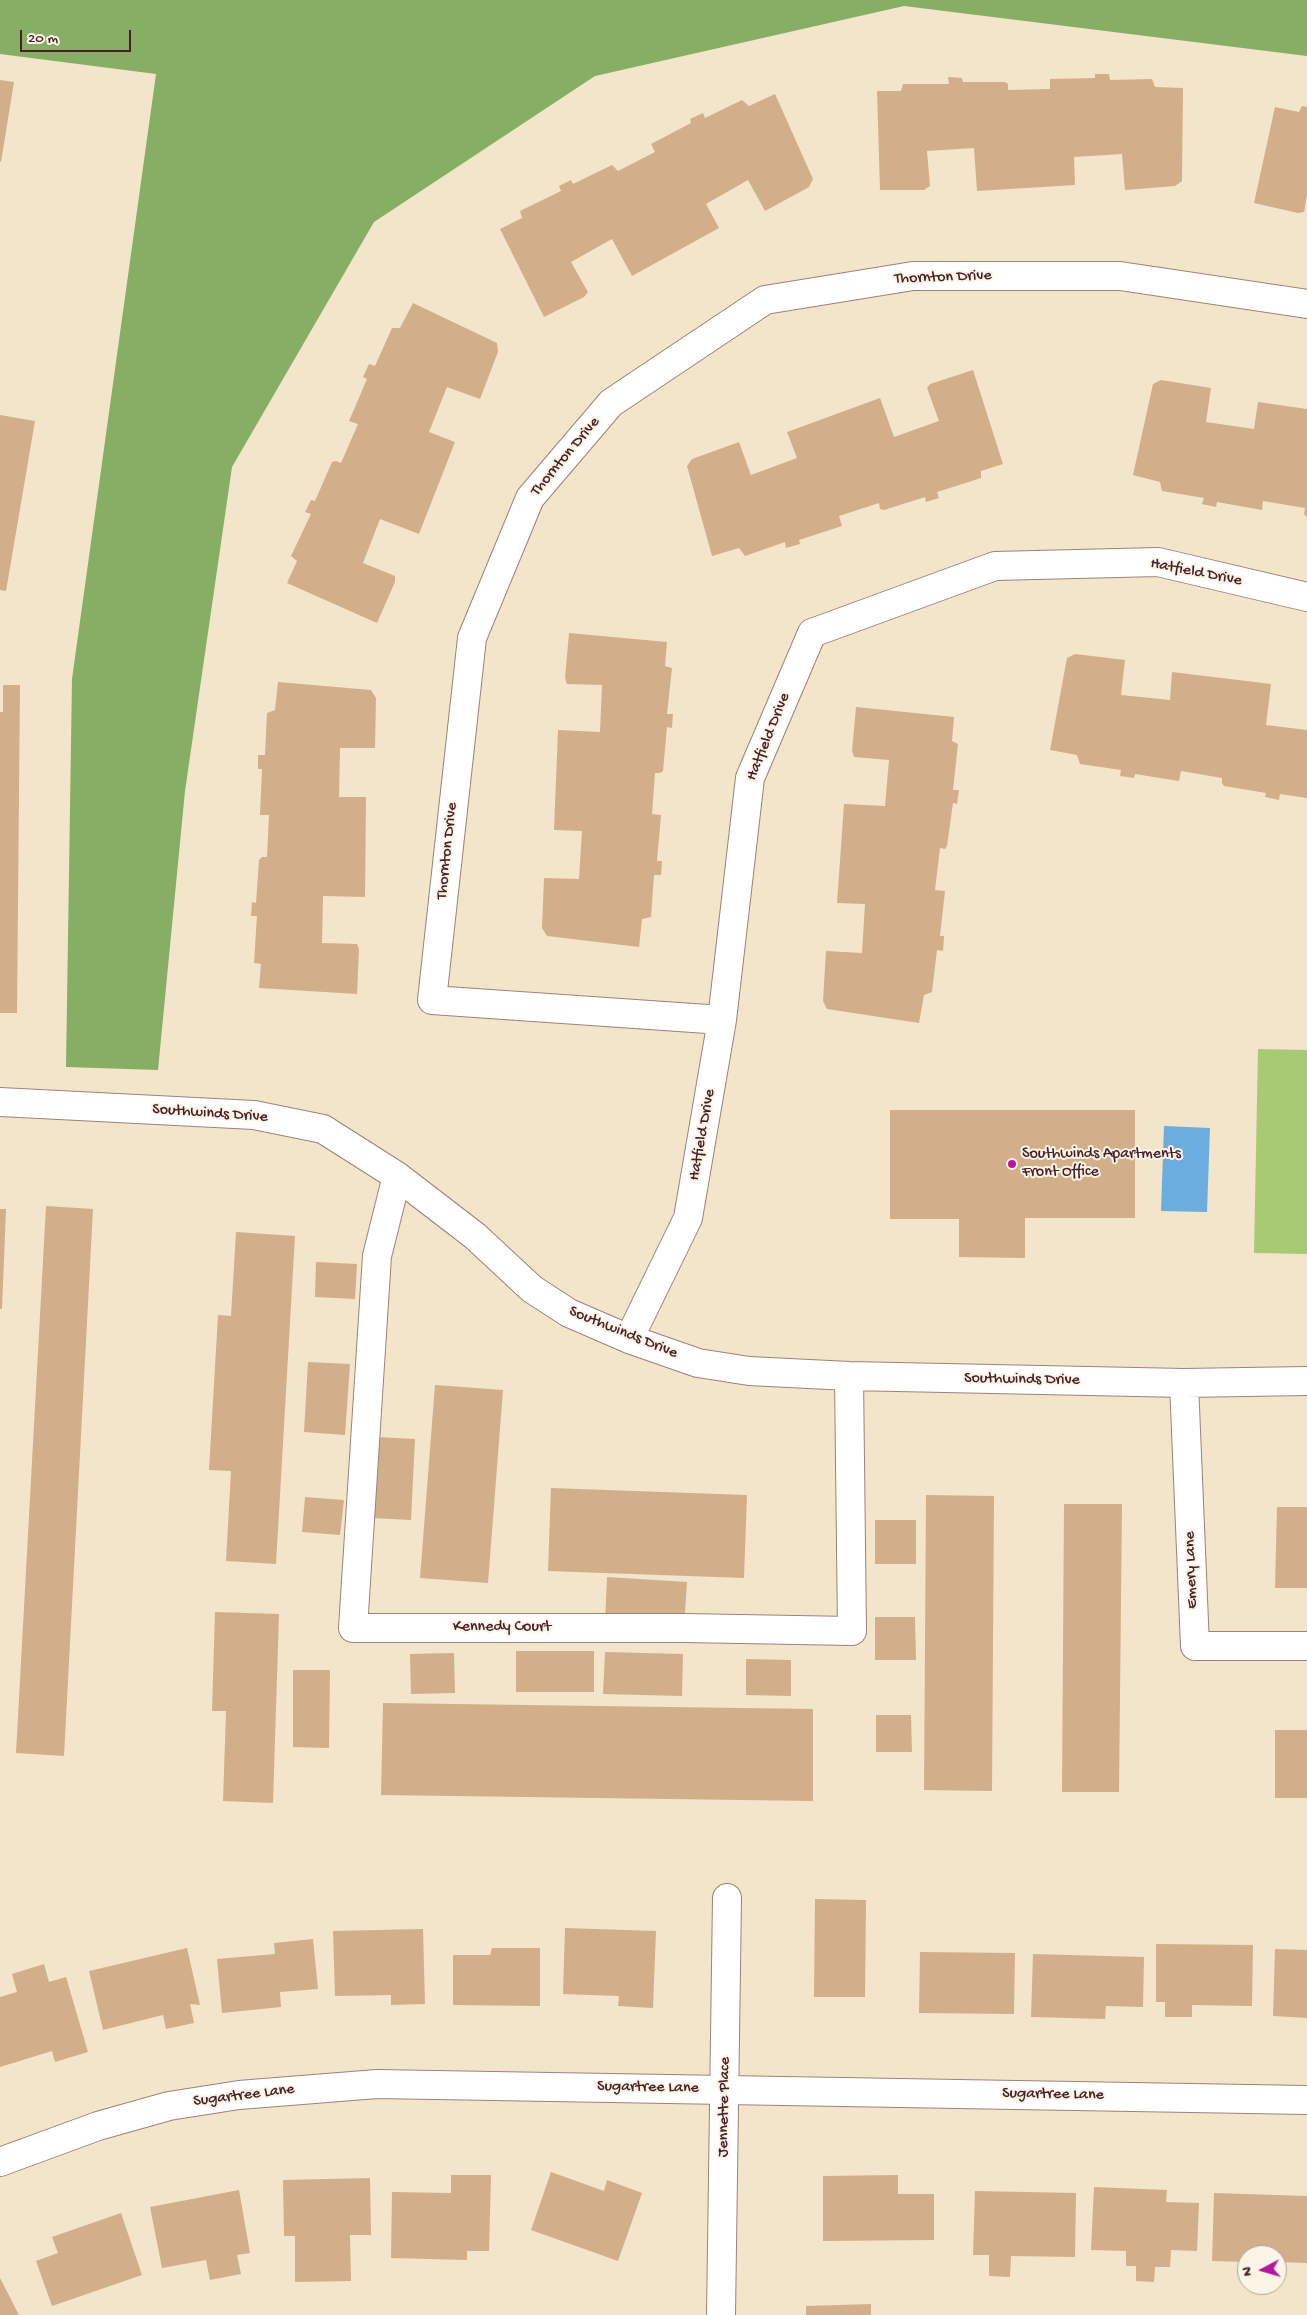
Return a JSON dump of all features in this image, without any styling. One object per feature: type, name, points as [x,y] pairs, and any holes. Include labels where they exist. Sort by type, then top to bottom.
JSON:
[{"type":"street","name":"Thornton Drive","points":[[722,1020],[561,1011],[432,1000],[472,638],[530,498],[611,403],[765,300],[913,276],[1120,276],[1307,304]]},
{"type":"street","name":"Hatfield Drive","points":[[629,1339],[688,1218],[722,1020],[750,778],[812,633],[995,566],[1158,562],[1307,597]]},
{"type":"street","name":"Southwinds Drive","points":[[0,1102],[254,1114],[322,1129],[397,1176],[475,1236],[532,1289],[569,1313],[629,1339],[706,1364],[749,1371],[849,1376],[1184,1383],[1307,1381]]},
{"type":"street","name":"Kennedy Court","points":[[397,1176],[378,1256],[353,1628],[852,1630],[849,1376]]},
{"type":"street","name":"Emery Lane","points":[[1184,1383],[1195,1646],[1307,1646]]},
{"type":"street","name":"Jennette Place","points":[[721,2315],[726,2089],[727,1898]]},
{"type":"street","name":"Sugartree Lane","points":[[0,2162],[98,2126],[169,2106],[239,2095],[377,2084],[1307,2100]]},
{"type":"green space","points":[[0,0],[1307,0],[1307,56],[904,6],[595,76],[374,222],[232,467],[185,791],[158,1070],[66,1067],[72,679],[156,74],[0,54]]},
{"type":"green space","points":[[1258,1049],[1307,1050],[1307,1254],[1254,1253]]},
{"type":"water","points":[[1164,1126],[1210,1128],[1207,1212],[1161,1211]]},
{"type":"building","points":[[1095,74],[1109,74],[1110,80],[1152,79],[1155,87],[1183,88],[1182,181],[1175,186],[1125,190],[1122,154],[1074,157],[1075,185],[977,191],[974,148],[927,151],[930,186],[924,190],[880,190],[877,91],[901,91],[903,84],[949,84],[948,77],[962,78],[963,82],[1005,82],[1008,84],[1008,90],[1050,89],[1050,79],[1095,78]]},
{"type":"building","points":[[0,80],[14,82],[1,162],[0,161]]},
{"type":"building","points":[[775,94],[813,179],[809,187],[765,211],[748,180],[706,204],[719,228],[632,276],[612,239],[571,262],[588,292],[584,297],[544,317],[500,229],[522,218],[520,211],[561,191],[559,186],[571,180],[573,184],[612,165],[618,171],[655,152],[651,144],[691,123],[690,119],[703,113],[705,118],[742,100],[749,106]]},
{"type":"building","points":[[1302,106],[1307,107],[1307,195],[1304,212],[1298,213],[1254,203],[1275,107],[1299,112]]},
{"type":"building","points":[[413,303],[497,343],[498,352],[480,399],[447,387],[429,432],[455,442],[419,534],[380,519],[363,563],[395,576],[395,582],[377,623],[287,583],[297,561],[291,556],[311,514],[305,512],[311,500],[315,501],[332,462],[341,463],[358,424],[349,421],[367,379],[363,377],[369,364],[375,366],[392,328],[400,328]]},
{"type":"building","points":[[973,370],[1003,464],[981,471],[981,478],[937,492],[939,498],[926,502],[925,497],[884,510],[880,509],[879,503],[839,516],[842,526],[799,540],[800,544],[786,548],[785,542],[745,556],[739,548],[712,556],[687,466],[692,459],[739,442],[751,475],[797,458],[787,432],[880,398],[894,437],[939,421],[927,388],[930,384]]},
{"type":"building","points":[[1161,380],[1211,388],[1206,422],[1254,429],[1258,402],[1307,409],[1307,517],[1304,514],[1305,508],[1263,501],[1262,510],[1217,502],[1216,507],[1202,504],[1204,498],[1162,491],[1160,482],[1133,475],[1153,384]]},
{"type":"building","points":[[0,415],[35,421],[6,591],[0,590]]},
{"type":"building","points":[[569,633],[667,642],[665,666],[672,668],[667,714],[673,714],[672,728],[667,727],[663,771],[655,773],[652,814],[661,815],[657,861],[662,861],[661,875],[654,875],[651,917],[642,919],[639,947],[547,936],[542,928],[544,878],[579,879],[582,831],[554,830],[558,730],[600,732],[602,685],[567,684],[565,678]]},
{"type":"building","points":[[1075,654],[1125,660],[1121,695],[1170,700],[1172,672],[1271,684],[1266,725],[1307,730],[1307,798],[1280,794],[1279,800],[1265,797],[1266,793],[1224,786],[1222,778],[1181,771],[1179,781],[1135,774],[1134,778],[1120,776],[1121,770],[1080,764],[1077,755],[1050,750],[1067,658]]},
{"type":"building","points":[[278,682],[371,690],[376,698],[375,748],[340,748],[339,797],[366,797],[365,897],[323,896],[322,943],[357,944],[359,949],[357,994],[259,988],[261,964],[254,963],[257,916],[251,916],[252,902],[256,903],[259,860],[262,857],[267,857],[269,815],[260,815],[262,769],[258,769],[258,755],[265,755],[267,713],[275,710]]},
{"type":"building","points":[[3,685],[20,685],[17,1013],[0,1013],[0,712],[3,712]]},
{"type":"building","points":[[856,707],[954,717],[952,741],[958,744],[953,790],[959,790],[957,804],[953,803],[947,846],[945,849],[940,848],[935,890],[945,891],[940,936],[944,936],[943,951],[937,950],[932,992],[924,995],[919,1023],[827,1009],[823,1001],[826,951],[862,953],[865,904],[837,903],[844,804],[885,806],[889,760],[854,757],[852,751]]},
{"type":"building","name":"Southwinds Apartments Front Office","points":[[890,1110],[1135,1110],[1135,1218],[1025,1218],[1025,1258],[959,1257],[959,1219],[890,1219]]},
{"type":"building","points":[[46,1206],[93,1209],[64,1756],[16,1753]]},
{"type":"building","points":[[0,1209],[6,1209],[2,1309],[0,1309]]},
{"type":"building","points":[[236,1232],[295,1236],[276,1564],[226,1561],[231,1471],[209,1470],[218,1315],[231,1316]]},
{"type":"building","points":[[316,1262],[357,1264],[355,1299],[315,1297]]},
{"type":"building","points":[[308,1362],[350,1364],[345,1435],[304,1432]]},
{"type":"building","points":[[435,1385],[503,1390],[488,1583],[420,1578]]},
{"type":"building","points":[[377,1437],[415,1439],[411,1520],[372,1518]]},
{"type":"building","points":[[551,1488],[747,1495],[744,1578],[548,1571]]},
{"type":"building","points":[[926,1495],[994,1496],[992,1791],[924,1790]]},
{"type":"building","points":[[305,1497],[344,1500],[340,1535],[302,1532]]},
{"type":"building","points":[[1064,1504],[1122,1504],[1119,1792],[1062,1792]]},
{"type":"building","points":[[1277,1507],[1307,1507],[1307,1588],[1275,1588]]},
{"type":"building","points":[[875,1520],[916,1520],[916,1564],[875,1564]]},
{"type":"building","points":[[607,1577],[687,1582],[684,1628],[605,1623]]},
{"type":"building","points":[[215,1612],[279,1614],[273,1803],[223,1801],[226,1711],[212,1711]]},
{"type":"building","points":[[875,1617],[915,1617],[916,1660],[875,1660]]},
{"type":"building","points":[[516,1651],[594,1651],[594,1692],[516,1692]]},
{"type":"building","points":[[605,1652],[683,1654],[682,1696],[603,1694]]},
{"type":"building","points":[[454,1653],[455,1693],[411,1694],[410,1654]]},
{"type":"building","points":[[746,1659],[791,1660],[791,1696],[746,1695]]},
{"type":"building","points":[[293,1670],[330,1670],[329,1748],[293,1747]]},
{"type":"building","points":[[383,1703],[813,1709],[813,1801],[381,1795]]},
{"type":"building","points":[[876,1715],[911,1715],[912,1752],[876,1752]]},
{"type":"building","points":[[1275,1730],[1307,1730],[1307,1798],[1275,1798]]},
{"type":"building","points":[[815,1899],[866,1900],[865,1997],[814,1997]]},
{"type":"building","points":[[565,1928],[656,1931],[653,2008],[618,2006],[619,1996],[563,1994]]},
{"type":"building","points":[[423,1929],[425,2004],[391,2005],[391,1995],[335,1996],[333,1931]]},
{"type":"building","points":[[313,1939],[318,1989],[280,1992],[281,2007],[222,2013],[217,1959],[275,1954],[274,1943]]},
{"type":"building","points":[[1156,1944],[1253,1945],[1252,2006],[1192,2005],[1192,2017],[1165,2017],[1165,2002],[1156,2002]]},
{"type":"building","points":[[187,1948],[200,2005],[190,2004],[194,2023],[166,2029],[163,2015],[103,2030],[89,1971]]},
{"type":"building","points":[[492,1948],[540,1948],[540,2006],[453,2005],[453,1955],[490,1955]]},
{"type":"building","points":[[1275,1949],[1307,1950],[1307,2018],[1273,2016]]},
{"type":"building","points":[[920,1952],[1015,1953],[1014,2014],[919,2013]]},
{"type":"building","points":[[1033,1954],[1144,1957],[1143,2007],[1106,2006],[1105,2019],[1031,2017]]},
{"type":"building","points":[[44,1964],[49,1982],[66,1977],[88,2052],[55,2062],[52,2051],[0,2067],[0,1997],[17,1992],[12,1974]]},
{"type":"building","points":[[551,2172],[604,2191],[607,2180],[642,2193],[618,2261],[531,2230]]},
{"type":"building","points":[[451,2175],[491,2175],[489,2251],[467,2251],[467,2260],[391,2258],[392,2192],[451,2193]]},
{"type":"building","points":[[898,2175],[898,2194],[934,2194],[934,2240],[823,2241],[823,2176]]},
{"type":"building","points":[[370,2178],[371,2235],[350,2235],[351,2281],[295,2282],[295,2236],[284,2236],[283,2180]]},
{"type":"building","points":[[1094,2187],[1167,2190],[1166,2202],[1199,2203],[1197,2251],[1171,2250],[1170,2267],[1155,2267],[1154,2282],[1136,2281],[1136,2266],[1126,2266],[1126,2251],[1091,2250]]},
{"type":"building","points":[[239,2190],[250,2253],[237,2255],[241,2274],[210,2280],[206,2260],[162,2268],[150,2207]]},
{"type":"building","points":[[975,2191],[1076,2193],[1075,2257],[1011,2256],[1010,2277],[989,2276],[989,2255],[973,2255]]},
{"type":"building","points":[[1214,2193],[1307,2196],[1307,2263],[1287,2262],[1287,2245],[1237,2245],[1237,2262],[1212,2261]]},
{"type":"building","points":[[121,2213],[142,2275],[52,2306],[36,2261],[58,2253],[52,2237]]},
{"type":"building","points":[[0,2278],[19,2315],[0,2315]]},
{"type":"building","points":[[871,2304],[871,2315],[806,2315],[806,2306]]},
{"type":"place","name":"Southwinds Apartments Front Office","points":[[1012,1164]]}]
